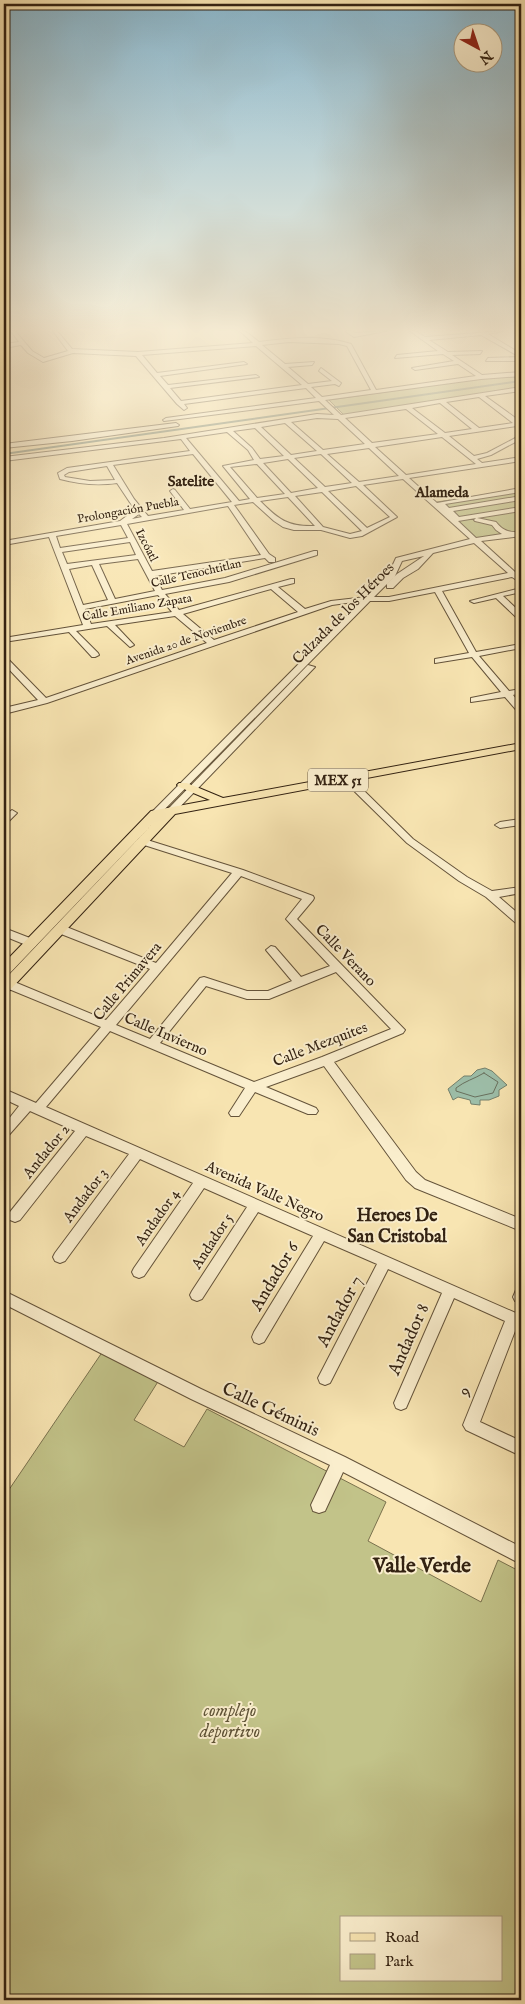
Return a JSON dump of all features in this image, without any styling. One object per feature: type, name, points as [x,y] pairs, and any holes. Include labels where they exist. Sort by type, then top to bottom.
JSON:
[{"type":"main road","name":"MEX 51","points":[[155,814],[521,746]]},
{"type":"main road","points":[[187,788],[222,801]]},
{"type":"main road","name":"Calzada de los Héroes","points":[[6,986],[144,842],[172,810]]},
{"type":"main road","name":"Calzada de los Héroes","points":[[4,971],[155,814]]},
{"type":"street","points":[[4,446],[86,438],[182,425]]},
{"type":"street","points":[[256,425],[366,531]]},
{"type":"street","points":[[118,481],[91,485],[62,478],[60,474],[67,470],[110,464],[166,448],[182,437],[259,425]]},
{"type":"street","points":[[292,425],[320,452],[394,517],[360,535],[350,536],[322,528],[294,528],[285,525],[254,500],[226,466],[320,452],[477,430],[520,425]]},
{"type":"street","points":[[348,425],[475,540],[516,572],[521,581]]},
{"type":"street","points":[[431,425],[481,465]]},
{"type":"street","points":[[470,425],[477,430]]},
{"type":"street","points":[[228,430],[250,449],[258,461],[322,528]]},
{"type":"street","points":[[182,437],[233,503],[266,556],[278,564]]},
{"type":"street","points":[[474,458],[489,454],[521,437]]},
{"type":"street","points":[[4,459],[166,448],[195,452]]},
{"type":"street","name":"Prolongación Puebla","points":[[4,543],[233,503],[521,459]]},
{"type":"street","points":[[110,464],[118,481],[139,511],[148,518]]},
{"type":"street","points":[[432,500],[521,486]]},
{"type":"street","points":[[521,490],[440,503],[460,519],[521,509]]},
{"type":"street","points":[[173,491],[188,511]]},
{"type":"street","points":[[448,510],[521,498]]},
{"type":"street","points":[[490,503],[500,512]]},
{"type":"street","points":[[123,522],[139,511]]},
{"type":"street","points":[[481,517],[494,523],[498,529],[509,535]]},
{"type":"street","name":"Izcóatl","points":[[123,522],[160,593],[177,613],[212,643]]},
{"type":"street","points":[[434,552],[475,540],[521,534]]},
{"type":"street","points":[[52,535],[88,628]]},
{"type":"street","points":[[58,550],[132,540]]},
{"type":"street","name":"Calzada de los Héroes","points":[[155,814],[187,788],[373,598],[392,574],[396,564],[404,559],[434,552]]},
{"type":"street","name":"Calzada de los Héroes","points":[[373,598],[434,552]]},
{"type":"street","name":"Calle Tenochtitlan","points":[[80,608],[226,580],[314,553]]},
{"type":"street","points":[[65,567],[141,556]]},
{"type":"street","points":[[150,574],[266,556]]},
{"type":"street","points":[[396,564],[398,567],[414,567],[416,561],[404,559]]},
{"type":"street","points":[[95,563],[113,602]]},
{"type":"street","name":"Avenida 20 de Noviembre","points":[[4,712],[44,701],[302,611],[343,600],[389,599],[516,572]]},
{"type":"street","name":"Calle Emiliano Zapata","points":[[4,640],[177,613],[291,581]]},
{"type":"street","points":[[273,586],[302,611]]},
{"type":"street","points":[[437,590],[474,655],[521,710]]},
{"type":"street","points":[[474,601],[521,590]]},
{"type":"street","points":[[498,596],[520,615]]},
{"type":"street","points":[[109,624],[130,645]]},
{"type":"street","points":[[71,630],[96,656]]},
{"type":"street","points":[[438,661],[521,646]]},
{"type":"street","points":[[4,660],[44,701]]},
{"type":"street","points":[[474,700],[521,691]]},
{"type":"street","points":[[347,779],[410,841],[463,879],[490,895],[521,921]]},
{"type":"street","name":"Calzada de los Héroes","points":[[172,810],[187,788]]},
{"type":"street","points":[[4,820],[12,813]]},
{"type":"street","points":[[500,825],[521,822]]},
{"type":"street","points":[[144,842],[239,872]]},
{"type":"street","name":"Calle Verano","points":[[239,872],[309,898],[291,919],[399,1030]]},
{"type":"street","name":"Calle Primavera","points":[[4,1133],[33,1107],[108,1026],[239,872]]},
{"type":"street","points":[[490,895],[521,890]]},
{"type":"street","points":[[60,929],[158,968]]},
{"type":"street","points":[[4,932],[31,943]]},
{"type":"street","points":[[271,950],[299,982]]},
{"type":"street","points":[[152,1044],[204,981],[247,995],[269,995],[337,967]]},
{"type":"street","name":"Calle Invierno","points":[[6,986],[108,1026],[312,1111]]},
{"type":"street","name":"Calle Mezquites","points":[[252,1087],[326,1060],[399,1030]]},
{"type":"street","points":[[326,1060],[411,1176],[420,1184],[521,1225]]},
{"type":"street","points":[[235,1113],[252,1087]]},
{"type":"street","name":"Avenida Valle Negro","points":[[4,1094],[513,1318]]},
{"type":"street","name":"Andador 2","points":[[15,1216],[84,1129]]},
{"type":"street","name":"Andador 3","points":[[60,1256],[137,1153]]},
{"type":"street","name":"Andador 4","points":[[139,1272],[202,1181]]},
{"type":"street","name":"Andador 5","points":[[197,1295],[254,1204]]},
{"type":"street","name":"Andador 6","points":[[259,1337],[321,1234]]},
{"type":"street","name":"Andador 7","points":[[325,1378],[386,1262]]},
{"type":"street","name":"Andador 8","points":[[400,1403],[450,1291]]},
{"type":"street","name":"Calle Géminis","points":[[4,1297],[196,1394],[340,1462],[521,1556]]},
{"type":"street","name":"9","points":[[513,1318],[471,1424],[521,1449]]},
{"type":"street","points":[[319,1505],[340,1462]]},
{"type":"green space","name":"Alameda","points":[[521,489],[521,532],[477,539],[437,502]]},
{"type":"green space","name":"complejo deportivo","points":[[103,1351],[159,1380],[134,1420],[184,1447],[207,1409],[386,1502],[368,1541],[481,1602],[498,1560],[521,1572],[521,2000],[4,2000],[4,1497]]},
{"type":"water","points":[[485,1068],[492,1071],[507,1085],[499,1090],[499,1096],[489,1100],[480,1100],[480,1105],[471,1104],[470,1100],[458,1097],[453,1100],[448,1089],[464,1076],[471,1076],[477,1070]]},
{"type":"waterway","points":[[4,454],[213,425]]},
{"type":"district","name":"Satelite","points":[[191,481]]},
{"type":"district","name":"Alameda","points":[[442,492]]},
{"type":"district","name":"Heroes De San Cristobal","points":[[397,1225]]},
{"type":"district","name":"Valle Verde","points":[[422,1565]]}]
